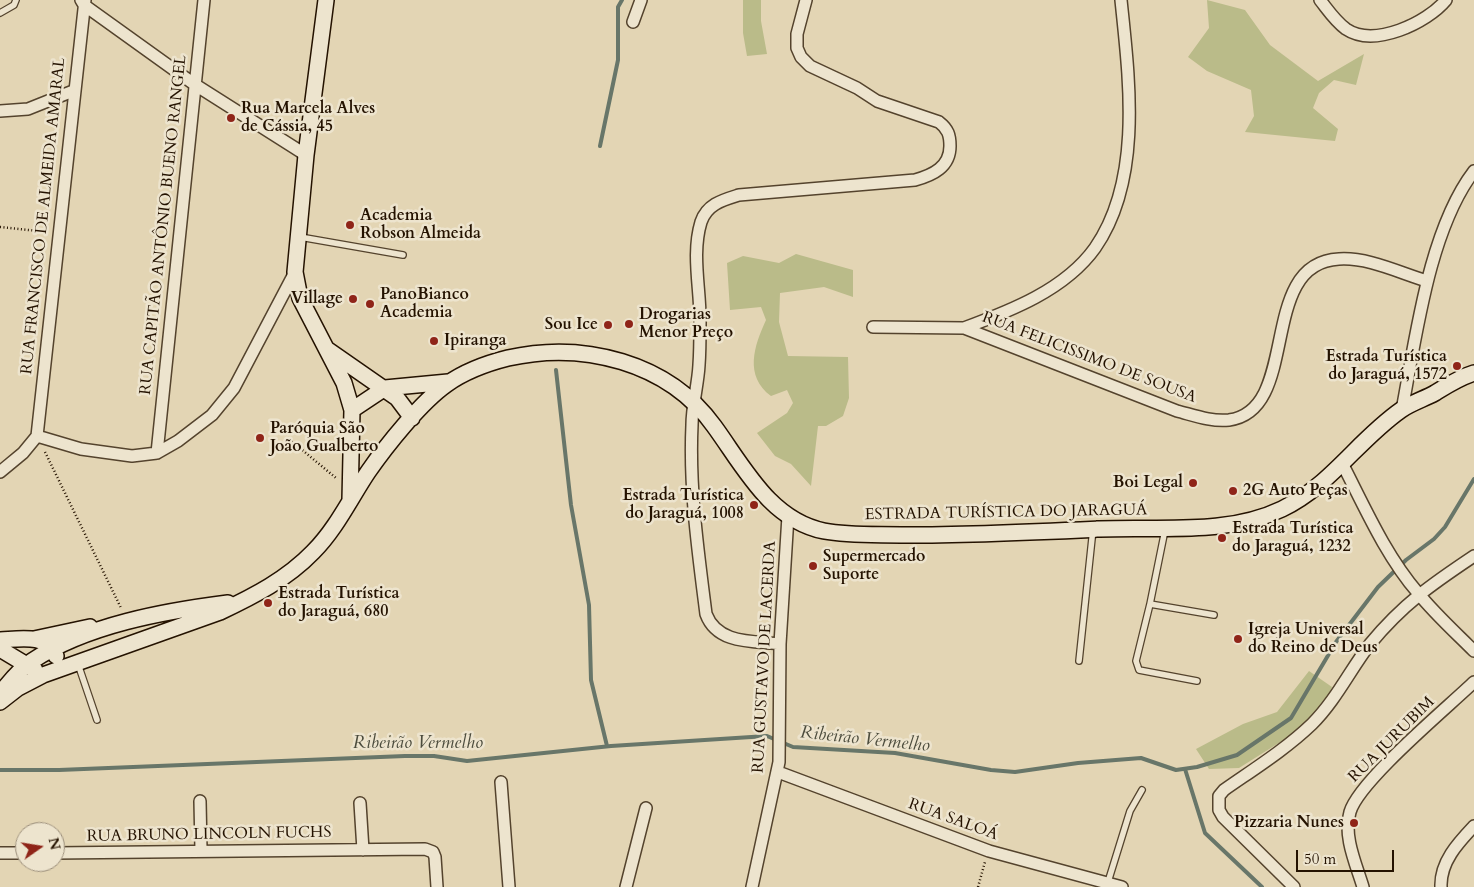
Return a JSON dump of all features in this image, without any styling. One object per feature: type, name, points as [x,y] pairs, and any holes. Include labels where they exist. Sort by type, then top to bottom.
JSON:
[{"type":"main road","points":[[326,0],[306,155],[295,272],[300,298],[310,322],[327,349],[344,383],[352,410],[350,501]]},
{"type":"main road","points":[[327,349],[385,388],[397,398],[412,418]]},
{"type":"main road","name":"ESTRADA TURÍSTICA DO JARAGUÁ","points":[[0,702],[18,688],[49,673],[78,664],[131,642],[206,618],[245,601],[292,571],[316,550],[369,470],[412,418],[448,382],[468,372],[506,359],[539,353],[587,353],[626,363],[654,374],[694,402],[714,425],[746,474],[788,516],[825,531],[869,534],[1011,533],[1093,529],[1212,527],[1253,520],[1282,509],[1311,492],[1402,410],[1455,380],[1474,374]]},
{"type":"main road","points":[[352,410],[385,388],[448,382]]},
{"type":"main road","points":[[352,456],[358,468],[369,470]]},
{"type":"main road","name":"ESTRADA TURÍSTICA DO JARAGUÁ","points":[[0,695],[27,665],[54,650],[109,626],[183,610],[245,601]]},
{"type":"main road","points":[[0,640],[34,639],[87,627],[109,626]]},
{"type":"main road","points":[[0,649],[27,665],[49,673],[57,660],[54,650],[34,639]]},
{"type":"street","name":"RUA CAPITÃO ANTÔNIO BUENO RANGEL","points":[[157,453],[204,0]]},
{"type":"street","points":[[633,22],[641,0]]},
{"type":"street","points":[[780,644],[730,638],[710,625],[706,614],[691,468],[694,402],[700,348],[697,271],[698,238],[701,221],[709,209],[720,200],[739,195],[915,180],[930,176],[943,167],[950,155],[950,138],[947,128],[939,122],[877,100],[857,88],[810,66],[801,57],[797,48],[797,34],[806,0]]},
{"type":"street","points":[[964,328],[1003,314],[1043,293],[1076,268],[1094,249],[1108,227],[1120,189],[1127,150],[1130,107],[1121,0]]},
{"type":"street","points":[[1320,0],[1332,17],[1346,29],[1359,34],[1373,35],[1394,32],[1420,22],[1438,10],[1446,0]]},
{"type":"street","points":[[83,2],[194,84],[306,155]]},
{"type":"street","name":"RUA FRANCISCO DE ALMEIDA AMARAL","points":[[37,436],[83,2]]},
{"type":"street","points":[[0,111],[28,109],[73,91]]},
{"type":"street","points":[[1402,410],[1427,281],[1459,192],[1474,171]]},
{"type":"street","name":"RUA FELICISSIMO DE SOUSA","points":[[873,327],[964,328],[1176,411],[1210,419],[1228,420],[1241,416],[1253,408],[1266,389],[1276,360],[1294,287],[1303,273],[1313,266],[1339,259],[1355,260],[1427,281]]},
{"type":"street","points":[[0,472],[22,453],[37,436],[81,449],[106,454],[132,456],[157,453],[178,441],[212,415],[234,388],[295,272]]},
{"type":"street","points":[[1343,464],[1393,559],[1406,578],[1418,594],[1474,651]]},
{"type":"street","name":"RUA GUSTAVO DE LACERDA","points":[[752,887],[778,767],[780,644],[788,516]]},
{"type":"street","points":[[1294,887],[1223,817],[1218,802],[1219,796],[1224,790],[1292,741],[1312,724],[1329,705],[1369,646],[1391,619],[1418,594],[1474,556]]},
{"type":"street","name":"RUA JURUBIM","points":[[1363,887],[1351,848],[1348,826],[1350,811],[1369,782],[1474,682]]},
{"type":"street","name":"RUA SALOÁ","points":[[778,767],[989,851],[1107,885],[1122,887]]},
{"type":"street","points":[[501,782],[509,887]]},
{"type":"street","points":[[200,801],[201,850]]},
{"type":"street","points":[[360,803],[363,850]]},
{"type":"street","points":[[626,887],[646,808]]},
{"type":"street","points":[[1441,887],[1445,864],[1462,838],[1474,826]]},
{"type":"street","name":"RUA BRUNO LINCOLN FUCHS","points":[[65,853],[201,850],[430,850],[434,857],[437,887]]},
{"type":"street","points":[[0,854],[15,853]]},
{"type":"lane","points":[[0,13],[14,5],[16,0]]},
{"type":"lane","points":[[297,236],[403,255]]},
{"type":"lane","points":[[1165,527],[1150,604],[1136,661],[1139,670],[1196,682]]},
{"type":"lane","points":[[1079,661],[1093,529]]},
{"type":"lane","points":[[1150,604],[1214,615]]},
{"type":"lane","points":[[78,664],[97,720]]},
{"type":"lane","points":[[1107,885],[1126,821],[1142,790]]},
{"type":"path","points":[[0,227],[58,233]]},
{"type":"path","points":[[37,436],[127,621]]},
{"type":"path","points":[[289,439],[336,478]]},
{"type":"path","points":[[978,887],[989,851]]},
{"type":"green space","points":[[743,0],[761,0],[761,21],[767,54],[747,56],[743,33]]},
{"type":"green space","points":[[1207,0],[1245,10],[1270,45],[1318,81],[1364,54],[1356,85],[1334,80],[1319,93],[1313,108],[1338,129],[1335,141],[1245,132],[1254,116],[1251,90],[1207,71],[1188,57],[1209,28]]},
{"type":"green space","points":[[796,254],[853,270],[853,297],[824,287],[780,293],[779,322],[788,356],[848,357],[849,398],[843,416],[826,426],[818,426],[811,486],[791,464],[775,456],[757,433],[787,413],[793,403],[787,390],[771,396],[757,379],[754,370],[755,350],[766,320],[761,307],[730,310],[727,263],[743,256],[779,263]]},
{"type":"green space","points":[[1309,671],[1332,687],[1324,707],[1301,729],[1239,768],[1209,769],[1196,749],[1243,724],[1277,712]]},
{"type":"waterway","points":[[600,146],[618,60],[618,7],[622,0]]},
{"type":"waterway","points":[[556,370],[571,505],[589,605],[591,680],[607,746]]},
{"type":"waterway","name":"Ribeirão Vermelho","points":[[0,770],[59,770],[405,756],[434,756],[467,761],[611,746],[767,736],[793,747],[895,753],[991,770],[1015,772],[1078,763],[1141,758],[1176,770],[1197,767],[1237,755],[1291,718],[1336,642],[1378,587],[1406,560],[1434,539],[1445,527],[1474,479]]},
{"type":"waterway","points":[[1185,769],[1205,833],[1262,887]]},
{"type":"place","name":"Rua Marcela Alves de Cássia, 45","points":[[231,118]]},
{"type":"place","name":"Academia Robson Almeida","points":[[350,225]]},
{"type":"place","name":"Village","points":[[353,299]]},
{"type":"place","name":"PanoBianco Academia","points":[[370,304]]},
{"type":"place","name":"Drogarias Menor Preço","points":[[629,324]]},
{"type":"place","name":"Sou Ice","points":[[608,325]]},
{"type":"place","name":"Ipiranga","points":[[434,341]]},
{"type":"place","name":"Estrada Turística do Jaraguá, 1572","points":[[1457,366]]},
{"type":"place","name":"Paróquia São João Gualberto","points":[[260,438]]},
{"type":"place","name":"Boi Legal","points":[[1193,483]]},
{"type":"place","name":"2G Auto Peças","points":[[1233,491]]},
{"type":"place","name":"Estrada Turística do Jaraguá, 1008","points":[[754,505]]},
{"type":"place","name":"Estrada Turística do Jaraguá, 1232","points":[[1222,538]]},
{"type":"place","name":"Supermercado Suporte","points":[[813,566]]},
{"type":"place","name":"Estrada Turística do Jaraguá, 680","points":[[268,603]]},
{"type":"place","name":"Igreja Universal do Reino de Deus","points":[[1238,639]]},
{"type":"place","name":"Pizzaria Nunes","points":[[1354,823]]}]
